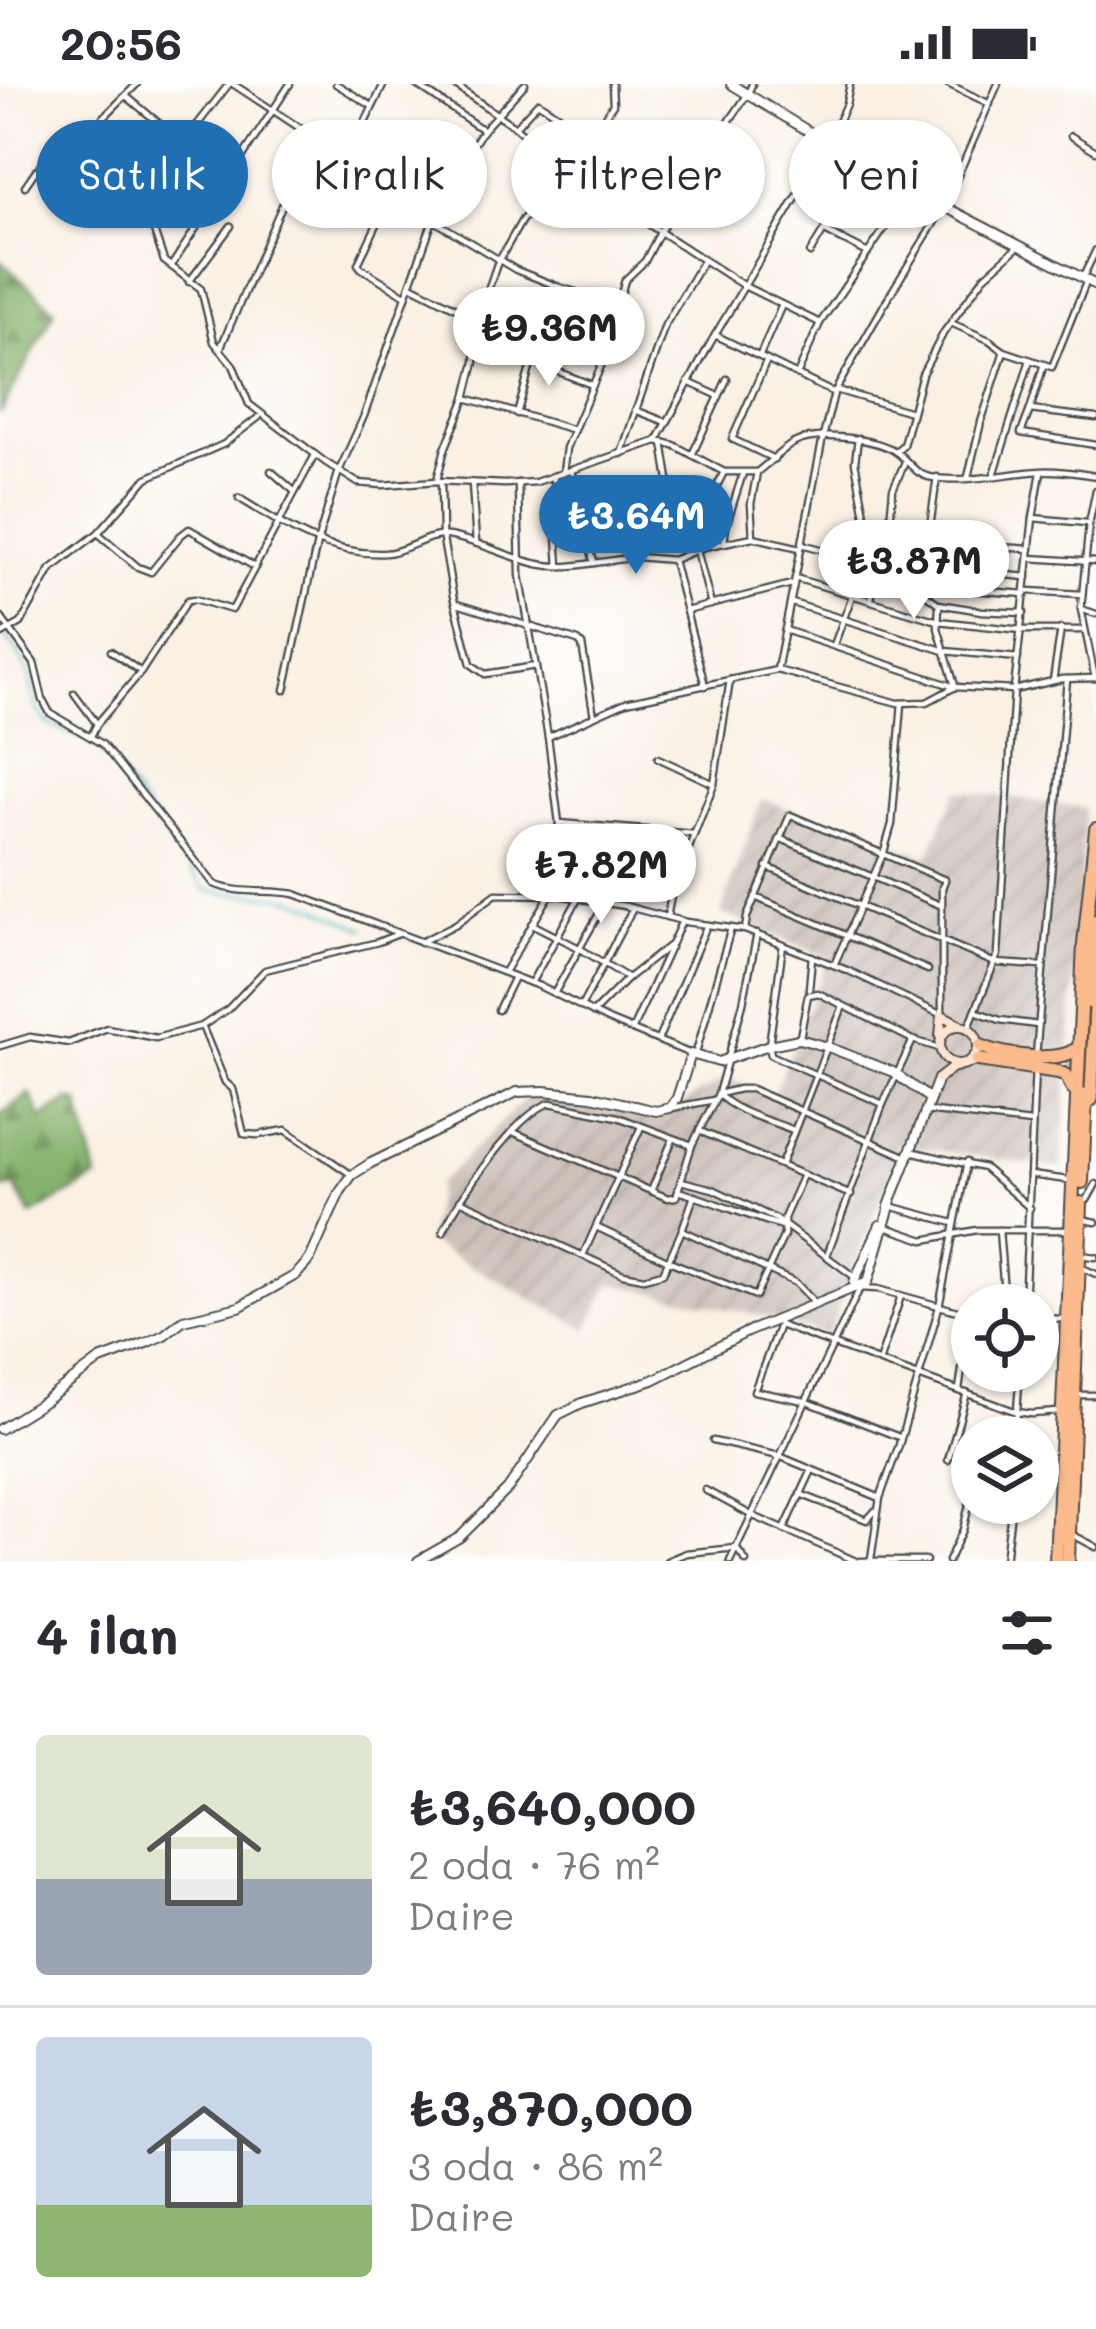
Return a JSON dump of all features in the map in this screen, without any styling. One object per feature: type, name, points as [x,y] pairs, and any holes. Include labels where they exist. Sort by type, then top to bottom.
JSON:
[{"type":"highway","points":[[1056,1561],[1096,829]]},
{"type":"highway","points":[[1077,1203],[1068,1180],[1079,959],[1093,944],[1096,921]]},
{"type":"highway","points":[[1077,1203],[1087,1184],[1096,994]]},
{"type":"highway","points":[[1035,1062],[1075,1050]]},
{"type":"highway","points":[[975,1052],[1035,1062],[1066,1075],[1073,1089]]},
{"type":"highway","points":[[1068,1561],[1080,1261],[1076,1225]]},
{"type":"main road","points":[[938,1079],[942,1016],[968,1029],[975,1052]]},
{"type":"main road","points":[[968,1029],[950,1028],[941,1038],[939,1046],[947,1060],[975,1052],[1066,1066]]},
{"type":"main road","points":[[938,1079],[975,1052]]},
{"type":"street","points":[[102,120],[137,84]]},
{"type":"street","points":[[201,120],[231,84],[287,120]]},
{"type":"street","points":[[248,150],[290,84]]},
{"type":"street","points":[[336,84],[373,106]]},
{"type":"street","points":[[366,120],[384,84]]},
{"type":"street","points":[[416,84],[468,120]]},
{"type":"street","points":[[453,84],[511,124]]},
{"type":"street","points":[[487,125],[525,84]]},
{"type":"street","points":[[602,120],[613,104],[612,84]]},
{"type":"street","points":[[731,84],[750,89],[794,120]]},
{"type":"street","points":[[839,120],[850,84]]},
{"type":"street","points":[[948,84],[990,104]]},
{"type":"street","points":[[963,164],[998,84]]},
{"type":"street","points":[[594,563],[567,472],[566,448],[593,386],[626,280],[645,261],[682,190],[750,89]]},
{"type":"street","points":[[126,96],[155,120]]},
{"type":"street","points":[[521,120],[538,102],[566,120]]},
{"type":"street","points":[[1071,136],[1096,151]]},
{"type":"street","points":[[25,186],[36,170]]},
{"type":"street","points":[[673,505],[660,442],[666,422],[789,210]]},
{"type":"street","points":[[963,217],[1088,281]]},
{"type":"street","points":[[152,228],[164,261],[201,289],[214,342],[233,365],[249,404],[358,483],[518,483],[660,442],[724,472],[758,472]]},
{"type":"street","points":[[171,267],[196,228]]},
{"type":"street","points":[[189,282],[230,228]]},
{"type":"street","points":[[220,349],[272,228]]},
{"type":"street","points":[[374,228],[358,259],[361,268],[407,296]]},
{"type":"street","points":[[285,690],[317,543],[339,471],[364,416],[431,228]]},
{"type":"street","points":[[447,228],[516,270],[619,305]]},
{"type":"street","points":[[517,228],[499,260],[478,319],[475,362],[439,481],[442,534],[471,664],[485,674],[536,666]]},
{"type":"street","points":[[655,228],[744,286],[820,323]]},
{"type":"street","points":[[797,375],[820,323],[885,228]]},
{"type":"street","points":[[777,670],[835,392],[931,228]]},
{"type":"street","points":[[810,253],[824,230],[868,253]]},
{"type":"street","points":[[896,451],[902,445],[922,374],[950,323],[984,277],[1019,245]]},
{"type":"street","points":[[950,323],[1004,351],[1052,368],[1096,250]]},
{"type":"street","points":[[621,454],[665,325],[704,260]]},
{"type":"street","points":[[411,285],[478,319]]},
{"type":"street","points":[[760,357],[782,305]]},
{"type":"street","points":[[715,335],[835,392],[911,412]]},
{"type":"street","points":[[968,477],[1004,351]]},
{"type":"street","points":[[994,476],[1030,360]]},
{"type":"street","points":[[517,414],[532,361],[593,386]]},
{"type":"street","points":[[767,361],[732,439],[774,459]]},
{"type":"street","points":[[1044,364],[1022,434],[1096,446]]},
{"type":"street","points":[[692,454],[727,380]]},
{"type":"street","points":[[688,382],[719,396]]},
{"type":"street","points":[[466,398],[574,430]]},
{"type":"street","points":[[635,410],[666,422]]},
{"type":"street","points":[[1030,410],[1096,418]]},
{"type":"street","points":[[0,635],[21,622],[51,569],[98,533],[147,478],[224,444],[263,417]]},
{"type":"street","points":[[858,438],[855,462],[877,563]]},
{"type":"street","points":[[753,538],[751,504],[758,472],[796,441],[858,438],[896,451],[925,477],[1042,471],[1096,476]]},
{"type":"street","points":[[91,736],[188,600],[232,610],[315,455]]},
{"type":"street","points":[[870,601],[889,533],[892,489],[904,462]]},
{"type":"street","points":[[271,471],[295,491]]},
{"type":"street","points":[[968,1029],[998,954],[1014,691],[1042,471]]},
{"type":"street","points":[[710,605],[700,521],[724,472]]},
{"type":"street","points":[[724,543],[743,472]]},
{"type":"street","points":[[553,476],[560,566]]},
{"type":"street","points":[[937,477],[921,591],[939,604],[1024,613]]},
{"type":"street","points":[[472,482],[476,544]]},
{"type":"street","points":[[504,973],[554,895],[559,823],[518,558],[518,483]]},
{"type":"street","points":[[785,630],[955,688],[1014,691],[1066,679],[1095,678],[1081,609],[1096,490]]},
{"type":"street","points":[[239,498],[317,543],[386,553],[442,534],[560,566],[637,556],[673,560],[700,548],[753,538],[877,563],[1028,577]]},
{"type":"street","points":[[583,518],[629,511],[637,556]]},
{"type":"street","points":[[1033,518],[1091,529]]},
{"type":"street","points":[[98,533],[138,567],[151,572],[190,530],[255,566]]},
{"type":"street","points":[[928,542],[1030,549]]},
{"type":"street","points":[[1029,558],[1096,562]]},
{"type":"street","points":[[673,560],[705,686]]},
{"type":"street","points":[[686,611],[794,581],[938,621],[1022,630],[1084,630]]},
{"type":"street","points":[[970,590],[1082,594]]},
{"type":"street","points":[[834,645],[852,596]]},
{"type":"street","points":[[790,603],[945,651],[1018,658]]},
{"type":"street","points":[[455,604],[582,645],[594,716]]},
{"type":"street","points":[[939,604],[938,621],[955,688]]},
{"type":"street","points":[[1081,609],[1096,614]]},
{"type":"street","points":[[0,616],[34,663],[46,707],[109,752],[214,884],[231,890],[295,894],[514,977],[693,1055],[727,1060],[799,1039],[896,1074],[930,1099]]},
{"type":"street","points":[[1053,682],[1061,629]]},
{"type":"street","points":[[111,651],[141,672]]},
{"type":"street","points":[[548,737],[626,702],[777,670],[902,703],[927,702],[955,688]]},
{"type":"street","points":[[1025,1284],[1035,1062],[1066,679]]},
{"type":"street","points":[[667,917],[672,891],[714,784],[730,680]]},
{"type":"street","points":[[74,693],[97,724]]},
{"type":"street","points":[[834,964],[892,824],[902,703]]},
{"type":"street","points":[[658,758],[714,784]]},
{"type":"street","points":[[421,942],[456,924],[496,894],[554,895],[746,930],[834,964],[942,1016],[945,880],[884,852],[790,815],[746,930]]},
{"type":"street","points":[[559,823],[694,834]]},
{"type":"street","points":[[779,838],[942,906]]},
{"type":"street","points":[[557,860],[681,867]]},
{"type":"street","points":[[767,868],[995,963],[1043,966]]},
{"type":"street","points":[[755,897],[928,970]]},
{"type":"street","points":[[531,984],[578,899]]},
{"type":"street","points":[[554,994],[605,903]]},
{"type":"street","points":[[581,1007],[633,908]]},
{"type":"street","points":[[632,1030],[682,921]]},
{"type":"street","points":[[532,924],[628,978]]},
{"type":"street","points":[[658,1040],[707,925]]},
{"type":"street","points":[[670,1108],[693,1055],[731,928]]},
{"type":"street","points":[[0,1046],[30,1037],[69,1042],[107,1028],[156,1038],[202,1026],[228,1009],[265,970],[400,934]]},
{"type":"street","points":[[513,1132],[668,1198],[676,1197],[692,1145],[716,1097],[757,934]]},
{"type":"street","points":[[783,945],[771,1054],[883,1104]]},
{"type":"street","points":[[593,1013],[669,946]]},
{"type":"street","points":[[809,989],[812,956]]},
{"type":"street","points":[[498,1010],[514,977]]},
{"type":"street","points":[[799,1039],[808,995],[818,993],[913,1040],[939,1046]]},
{"type":"street","points":[[781,1166],[843,1006]]},
{"type":"street","points":[[976,1011],[1000,1020],[1038,1024]]},
{"type":"street","points":[[202,1026],[232,1089],[244,1134],[286,1130],[352,1175]]},
{"type":"street","points":[[827,1256],[883,1104],[913,1040]]},
{"type":"street","points":[[418,1561],[460,1537],[508,1489],[558,1415],[653,1380],[785,1315],[868,1282],[882,1226],[938,1079]]},
{"type":"street","points":[[0,1429],[100,1360],[146,1343],[183,1320],[238,1307],[296,1275],[310,1259],[352,1175],[517,1092],[576,1094],[656,1111],[751,1090],[869,1142],[984,1168],[1030,1208]]},
{"type":"street","points":[[716,1097],[796,1131]]},
{"type":"street","points":[[443,1232],[460,1200],[513,1132],[530,1113],[550,1103],[618,1117],[692,1145]]},
{"type":"street","points":[[925,1111],[1031,1123]]},
{"type":"street","points":[[583,1255],[641,1127]]},
{"type":"street","points":[[699,1131],[851,1195]]},
{"type":"street","points":[[651,1191],[672,1140]]},
{"type":"street","points":[[871,1559],[880,1502],[939,1306],[967,1162]]},
{"type":"street","points":[[596,1227],[756,1296],[784,1235],[784,1218],[802,1175]]},
{"type":"street","points":[[1030,1175],[1068,1180]]},
{"type":"street","points":[[681,1180],[776,1219],[858,1283],[951,1310]]},
{"type":"street","points":[[1077,1203],[1087,1200],[1096,1184]]},
{"type":"street","points":[[679,1192],[784,1226]]},
{"type":"street","points":[[460,1200],[623,1274],[644,1278],[663,1273],[694,1196]]},
{"type":"street","points":[[890,1206],[954,1223]]},
{"type":"street","points":[[882,1226],[923,1240],[1096,1222]]},
{"type":"street","points":[[682,1230],[796,1283],[816,1304]]},
{"type":"street","points":[[999,1230],[1003,1284]]},
{"type":"street","points":[[1080,1261],[1096,1257]]},
{"type":"street","points":[[1080,1261],[1096,1274]]},
{"type":"street","points":[[730,1561],[858,1283]]},
{"type":"street","points":[[880,1360],[901,1296]]},
{"type":"street","points":[[785,1315],[754,1391],[805,1401],[901,1437]]},
{"type":"street","points":[[1059,1319],[1067,1319]]},
{"type":"street","points":[[779,1325],[951,1387]]},
{"type":"street","points":[[948,1460],[963,1392],[1017,1412],[1063,1412]]},
{"type":"street","points":[[1016,1416],[1018,1392]]},
{"type":"street","points":[[1075,1395],[1096,1394]]},
{"type":"street","points":[[713,1441],[779,1456],[880,1502]]},
{"type":"street","points":[[784,1530],[812,1470]]},
{"type":"street","points":[[704,1490],[858,1561],[926,1561]]},
{"type":"street","points":[[800,1494],[867,1520],[880,1502]]},
{"type":"street","points":[[948,1561],[964,1524]]},
{"type":"street","points":[[1005,1561],[1009,1524]]},
{"type":"street","points":[[1069,1533],[1093,1546],[1096,1531]]},
{"type":"street","points":[[667,1561],[686,1553],[736,1548]]},
{"type":"street","points":[[736,1548],[746,1561]]},
{"type":"street","points":[[828,1561],[834,1552]]},
{"type":"shaded area","points":[[957,790],[1085,808],[1062,1169],[901,1145],[828,1336],[774,1319],[611,1283],[587,1329],[427,1242],[438,1184],[529,1095],[656,1119],[727,1078],[773,1095],[829,958],[721,913],[762,799],[928,856]]},
{"type":"green space","points":[[0,260],[55,310],[0,414]]},
{"type":"green space","points":[[30,1093],[41,1118],[70,1100],[79,1103],[97,1178],[31,1215],[15,1186],[0,1189],[0,1115]]},
{"type":"waterway","points":[[0,628],[21,657],[36,708],[47,723],[92,742],[111,761],[205,889],[293,899],[365,929]]},
{"type":"tunnel","points":[[1066,1063],[1083,1065]]}]
